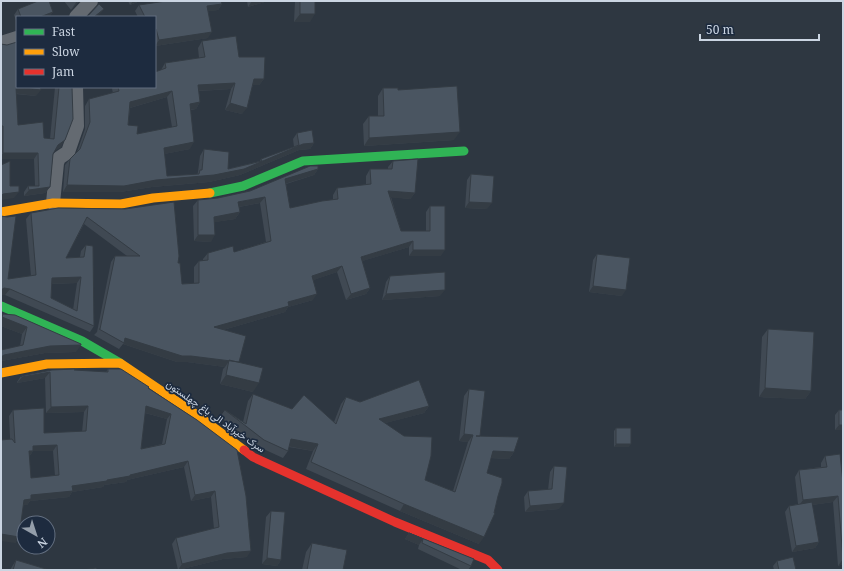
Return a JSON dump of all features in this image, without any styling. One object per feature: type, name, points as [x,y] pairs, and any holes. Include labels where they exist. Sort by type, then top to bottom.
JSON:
[{"type":"street","points":[[77,16],[91,1]]},
{"type":"street","points":[[1,44],[16,38]]},
{"type":"street","points":[[53,203],[59,158],[68,152],[77,126],[76,88]]},
{"type":"street","points":[[1,212],[53,203],[121,204],[153,198],[211,193],[243,186],[304,161],[464,151]]},
{"type":"street","name":"سرک خیرآباد الی باغ چهلستون","points":[[1,306],[82,341],[120,363],[200,417],[253,457],[395,522],[488,560],[498,570]]},
{"type":"street","points":[[1,373],[47,364],[120,363]]},
{"type":"building","points":[[38,1],[49,1],[53,12],[43,16],[21,16],[18,9]]},
{"type":"building","points":[[166,1],[221,1],[222,4],[207,6],[212,32],[159,40],[156,29],[156,16],[144,16],[139,5]]},
{"type":"building","points":[[300,1],[315,1],[315,14],[300,14]]},
{"type":"building","points":[[99,4],[104,9],[95,16],[88,16]]},
{"type":"building","points":[[236,36],[239,57],[265,57],[264,79],[254,79],[247,108],[230,103],[235,83],[198,85],[200,102],[190,104],[194,142],[164,148],[167,176],[199,174],[200,170],[202,170],[204,149],[229,152],[228,169],[262,161],[261,159],[299,145],[297,133],[312,130],[314,143],[303,144],[244,169],[214,175],[156,180],[124,186],[67,185],[70,159],[80,149],[90,122],[89,99],[119,91],[118,88],[156,88],[156,72],[166,68],[165,63],[205,57],[202,41]],"holes":[[[172,91],[177,126],[137,134],[138,126],[128,125],[130,102]]]},
{"type":"building","points":[[16,42],[18,125],[43,122],[44,138],[54,139],[59,88],[72,88],[73,119],[65,140],[58,145],[53,154],[50,187],[29,190],[28,186],[39,186],[38,153],[3,153],[3,126],[1,126],[1,44],[7,45]]},
{"type":"building","points":[[457,86],[460,132],[369,138],[369,116],[384,116],[383,88],[398,88],[398,90]]},
{"type":"building","points":[[24,88],[40,88],[41,90]]},
{"type":"building","points":[[418,159],[415,193],[388,191],[401,231],[430,231],[430,206],[445,206],[445,250],[413,250],[413,241],[361,257],[370,288],[351,294],[342,266],[312,276],[317,294],[288,302],[289,306],[214,327],[246,336],[239,362],[182,356],[125,338],[124,343],[99,329],[115,256],[140,256],[87,217],[66,258],[84,257],[86,245],[93,246],[94,326],[10,289],[4,288],[1,290],[1,216],[16,216],[8,279],[36,275],[31,213],[58,208],[125,209],[174,202],[179,256],[178,263],[180,263],[182,284],[199,283],[199,261],[208,260],[208,253],[233,246],[234,252],[271,241],[265,197],[238,202],[240,212],[214,217],[215,235],[198,235],[198,200],[218,198],[250,191],[310,166],[318,166],[318,169],[285,179],[290,208],[338,199],[337,188],[371,184],[370,169],[392,169],[393,161]],"holes":[[[81,277],[77,311],[51,298],[52,278]]]},
{"type":"building","points":[[10,161],[10,186],[19,186],[19,192],[3,194],[1,196],[1,165]]},
{"type":"building","points":[[471,174],[494,176],[492,203],[469,202]]},
{"type":"building","points":[[597,254],[630,258],[626,290],[593,286]]},
{"type":"building","points":[[445,272],[445,290],[386,294],[390,276]]},
{"type":"building","points":[[3,314],[15,315],[81,345],[50,346],[4,355],[1,357],[1,350],[23,345],[27,327],[2,317]]},
{"type":"building","points":[[768,329],[814,332],[811,391],[765,388]]},
{"type":"building","points":[[229,360],[263,368],[259,383],[226,375]]},
{"type":"building","points":[[75,369],[74,370],[108,372],[108,369],[121,369],[197,420],[237,450],[246,496],[251,551],[227,553],[182,564],[176,538],[219,527],[215,491],[195,495],[188,461],[107,481],[72,486],[73,491],[31,495],[31,499],[24,500],[22,515],[16,515],[16,536],[1,534],[1,440],[12,439],[15,443],[13,410],[44,408],[44,433],[86,431],[88,406],[51,407],[50,372],[21,376],[52,370]],"holes":[[[146,406],[171,414],[165,444],[141,449]],[[57,445],[59,475],[31,478],[29,451],[33,451],[33,446]]]},
{"type":"building","points":[[419,380],[429,406],[379,419],[404,436],[432,437],[431,456],[425,480],[455,492],[473,435],[464,434],[469,389],[485,391],[480,436],[476,436],[519,437],[514,452],[493,451],[487,473],[502,478],[502,483],[495,513],[484,537],[404,504],[311,462],[318,444],[291,439],[288,451],[264,440],[225,410],[246,424],[253,394],[292,409],[304,395],[336,424],[346,397],[360,402]]},
{"type":"building","points":[[839,410],[843,410],[843,425],[839,425]]},
{"type":"building","points":[[616,428],[631,428],[631,444],[616,444]]},
{"type":"building","points":[[840,454],[843,483],[843,559],[838,496],[803,500],[799,470],[827,467],[825,456]]},
{"type":"building","points":[[554,466],[567,467],[564,503],[530,506],[528,491],[552,489]]},
{"type":"building","points":[[812,502],[819,542],[796,546],[789,506]]},
{"type":"building","points":[[271,511],[285,512],[281,560],[267,558]]},
{"type":"building","points":[[409,533],[474,559],[471,566],[422,543],[423,539]]},
{"type":"building","points":[[312,543],[347,550],[343,570],[307,570]]},
{"type":"building","points":[[793,557],[796,570],[779,570],[777,561]]},
{"type":"building","points":[[16,560],[46,569],[60,570],[13,570]]},
{"type":"building","points":[[96,568],[97,570],[82,570]]},
{"type":"traffic: fast","points":[[210,193],[243,186],[303,161],[464,151]]},
{"type":"traffic: fast","points":[[1,306],[82,341],[120,363]]},
{"type":"traffic: slow","points":[[1,212],[53,203],[121,204],[153,198],[210,193]]},
{"type":"traffic: slow","points":[[1,373],[47,364],[120,363],[200,417],[244,450]]},
{"type":"traffic: jam","points":[[244,450],[253,457],[395,522],[488,560],[498,570]]}]
